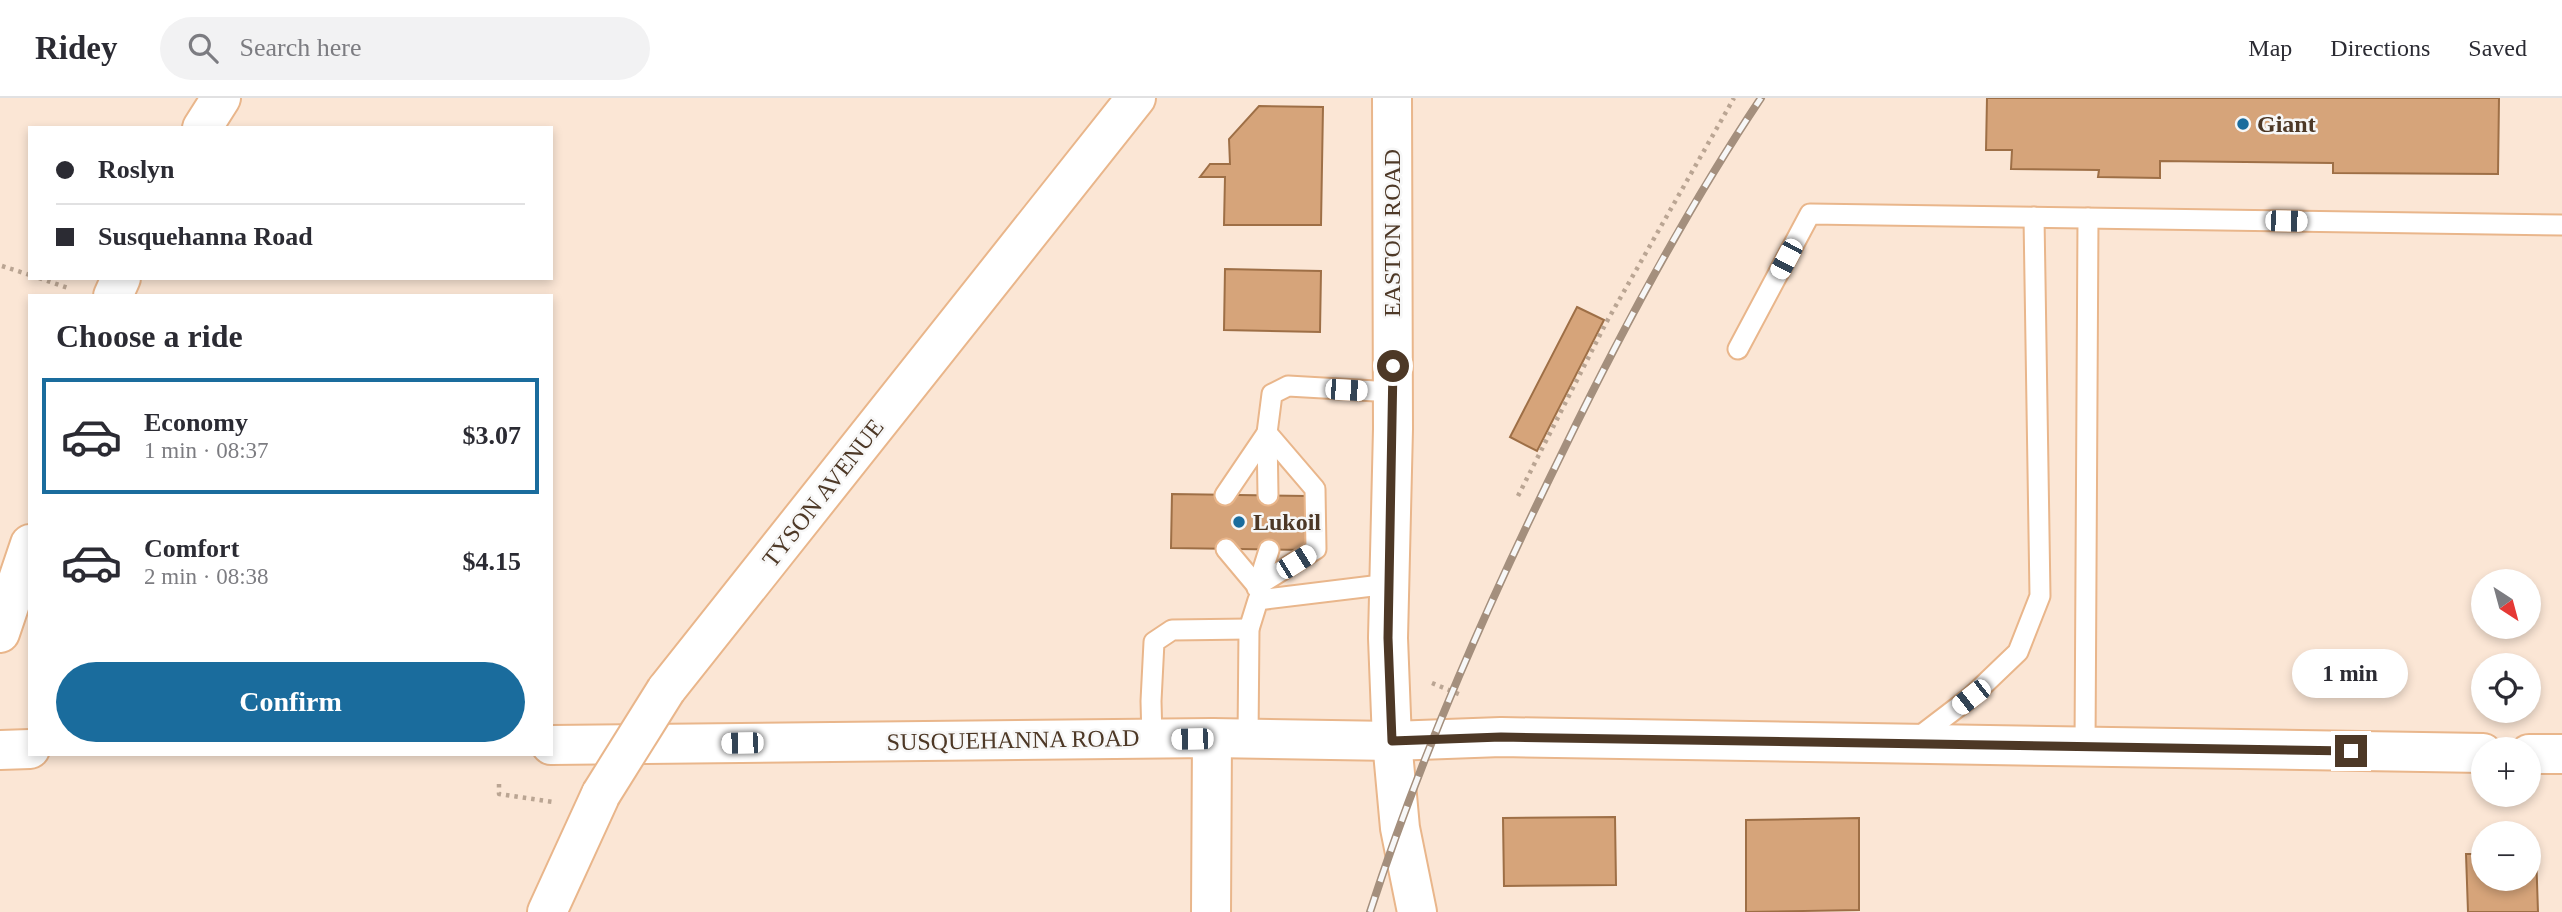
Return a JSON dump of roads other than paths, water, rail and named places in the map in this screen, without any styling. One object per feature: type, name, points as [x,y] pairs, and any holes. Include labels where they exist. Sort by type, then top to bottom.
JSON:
[{"type":"main road","points":[[203,126],[221,98]]},
{"type":"main road","name":"TYSON AVENUE","points":[[547,912],[601,794],[666,690],[1136,98]]},
{"type":"main road","name":"EASTON ROAD","points":[[1392,98],[1393,392],[1388,638],[1392,741],[1401,828],[1417,912]]},
{"type":"main road","points":[[0,633],[28,550]]},
{"type":"main road","name":"SUSQUEHANNA ROAD","points":[[553,744],[1152,739],[1392,741],[1501,737],[2471,753]]},
{"type":"main road","points":[[1211,912],[1230,739]]},
{"type":"main road","points":[[0,750],[28,749]]},
{"type":"main road","points":[[2541,754],[2562,754]]},
{"type":"lane","points":[[1738,349],[1810,215],[2562,225]]},
{"type":"lane","points":[[1910,744],[1971,697],[2018,652],[2040,596],[2034,217]]},
{"type":"lane","points":[[2085,747],[2088,218]]},
{"type":"lane","points":[[1268,495],[1267,432],[1272,394],[1288,386],[1393,392]]},
{"type":"lane","points":[[1225,495],[1267,432]]},
{"type":"lane","points":[[1257,593],[1316,549],[1315,489],[1267,432]]},
{"type":"lane","points":[[1226,549],[1257,593]]},
{"type":"lane","points":[[1230,739],[1249,629],[1269,550]]},
{"type":"lane","points":[[1257,593],[1389,584]]},
{"type":"lane","points":[[1152,739],[1154,642],[1172,630],[1249,629]]},
{"type":"railway","points":[[1370,912],[1435,735],[1484,619],[1537,505],[1656,270],[1761,98]]},
{"type":"place","name":"Giant","points":[[2243,124]]},
{"type":"place","name":"Lukoil","points":[[1239,522]]}]
